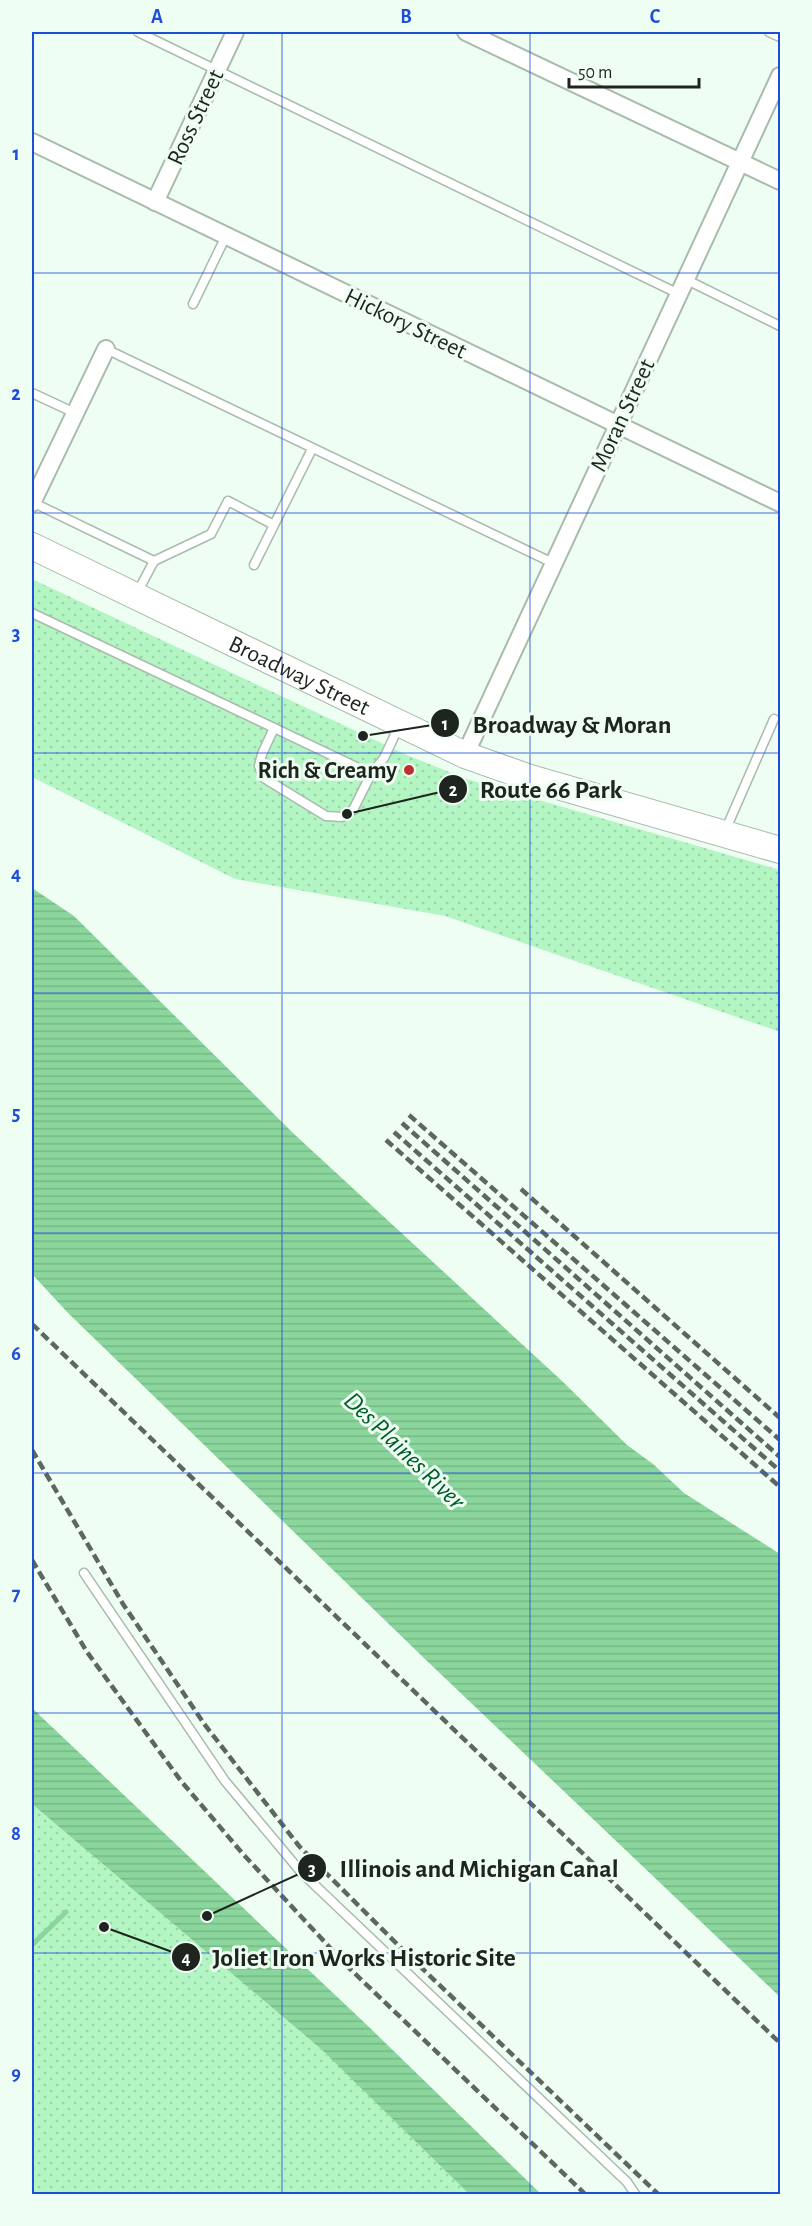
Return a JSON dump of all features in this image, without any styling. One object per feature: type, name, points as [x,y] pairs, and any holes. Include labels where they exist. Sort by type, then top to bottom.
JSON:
[{"type":"main road","name":"Broadway Street","points":[[32,546],[465,755],[530,778],[780,850]]},
{"type":"street","name":"Ross Street","points":[[155,202],[235,32]]},
{"type":"street","points":[[466,32],[780,181]]},
{"type":"street","name":"Moran Street","points":[[465,755],[780,76]]},
{"type":"street","name":"Hickory Street","points":[[32,142],[780,503]]},
{"type":"street","points":[[32,502],[106,349]]},
{"type":"lane","points":[[138,32],[682,286],[780,326]]},
{"type":"lane","points":[[769,32],[780,37]]},
{"type":"lane","points":[[193,304],[226,236]]},
{"type":"lane","points":[[106,349],[554,563]]},
{"type":"lane","points":[[32,393],[75,413]]},
{"type":"lane","points":[[254,565],[312,449]]},
{"type":"lane","points":[[135,596],[154,561],[211,534],[228,501],[274,525]]},
{"type":"lane","points":[[32,502],[154,561]]},
{"type":"lane","points":[[32,613],[371,774]]},
{"type":"lane","points":[[724,834],[774,719]]},
{"type":"lane","points":[[274,728],[260,760],[259,766],[264,778],[327,816],[342,817],[353,810],[371,774],[384,758],[400,724]]},
{"type":"lane","points":[[84,1573],[225,1781],[301,1872],[627,2182],[635,2194]]},
{"type":"shaded area","points":[[32,579],[409,756],[467,779],[780,870],[780,1032],[445,916],[235,879],[32,777]]},
{"type":"shaded area","points":[[32,1804],[321,2049],[469,2194],[32,2194]]},
{"type":"water","name":"Des Plaines River","points":[[32,888],[74,916],[294,1134],[561,1380],[627,1445],[653,1464],[684,1493],[780,1554],[780,1997],[427,1661],[68,1313],[32,1274]]},
{"type":"water","points":[[32,1708],[369,2027],[541,2194],[469,2194],[321,2049],[32,1804]]},
{"type":"waterway","points":[[32,1945],[66,1912]]},
{"type":"railway","points":[[409,1115],[780,1440]]},
{"type":"railway","points":[[402,1123],[780,1457]]},
{"type":"railway","points":[[394,1132],[780,1471]]},
{"type":"railway","points":[[386,1140],[780,1487]]},
{"type":"railway","points":[[521,1189],[780,1418]]},
{"type":"railway","points":[[32,1324],[780,2043]]},
{"type":"railway","points":[[32,1450],[123,1604],[205,1725],[299,1846],[406,1953],[658,2194]]},
{"type":"railway","points":[[32,1560],[87,1652],[181,1781],[243,1854],[347,1966],[585,2194]]},
{"type":"place","name":"Broadway & Moran","points":[[363,736]]},
{"type":"place","name":"Rich & Creamy","points":[[409,770]]},
{"type":"place","name":"Route 66 Park","points":[[347,814]]},
{"type":"place","name":"Illinois and Michigan Canal","points":[[207,1916]]},
{"type":"place","name":"Joliet Iron Works Historic Site","points":[[104,1927]]}]
